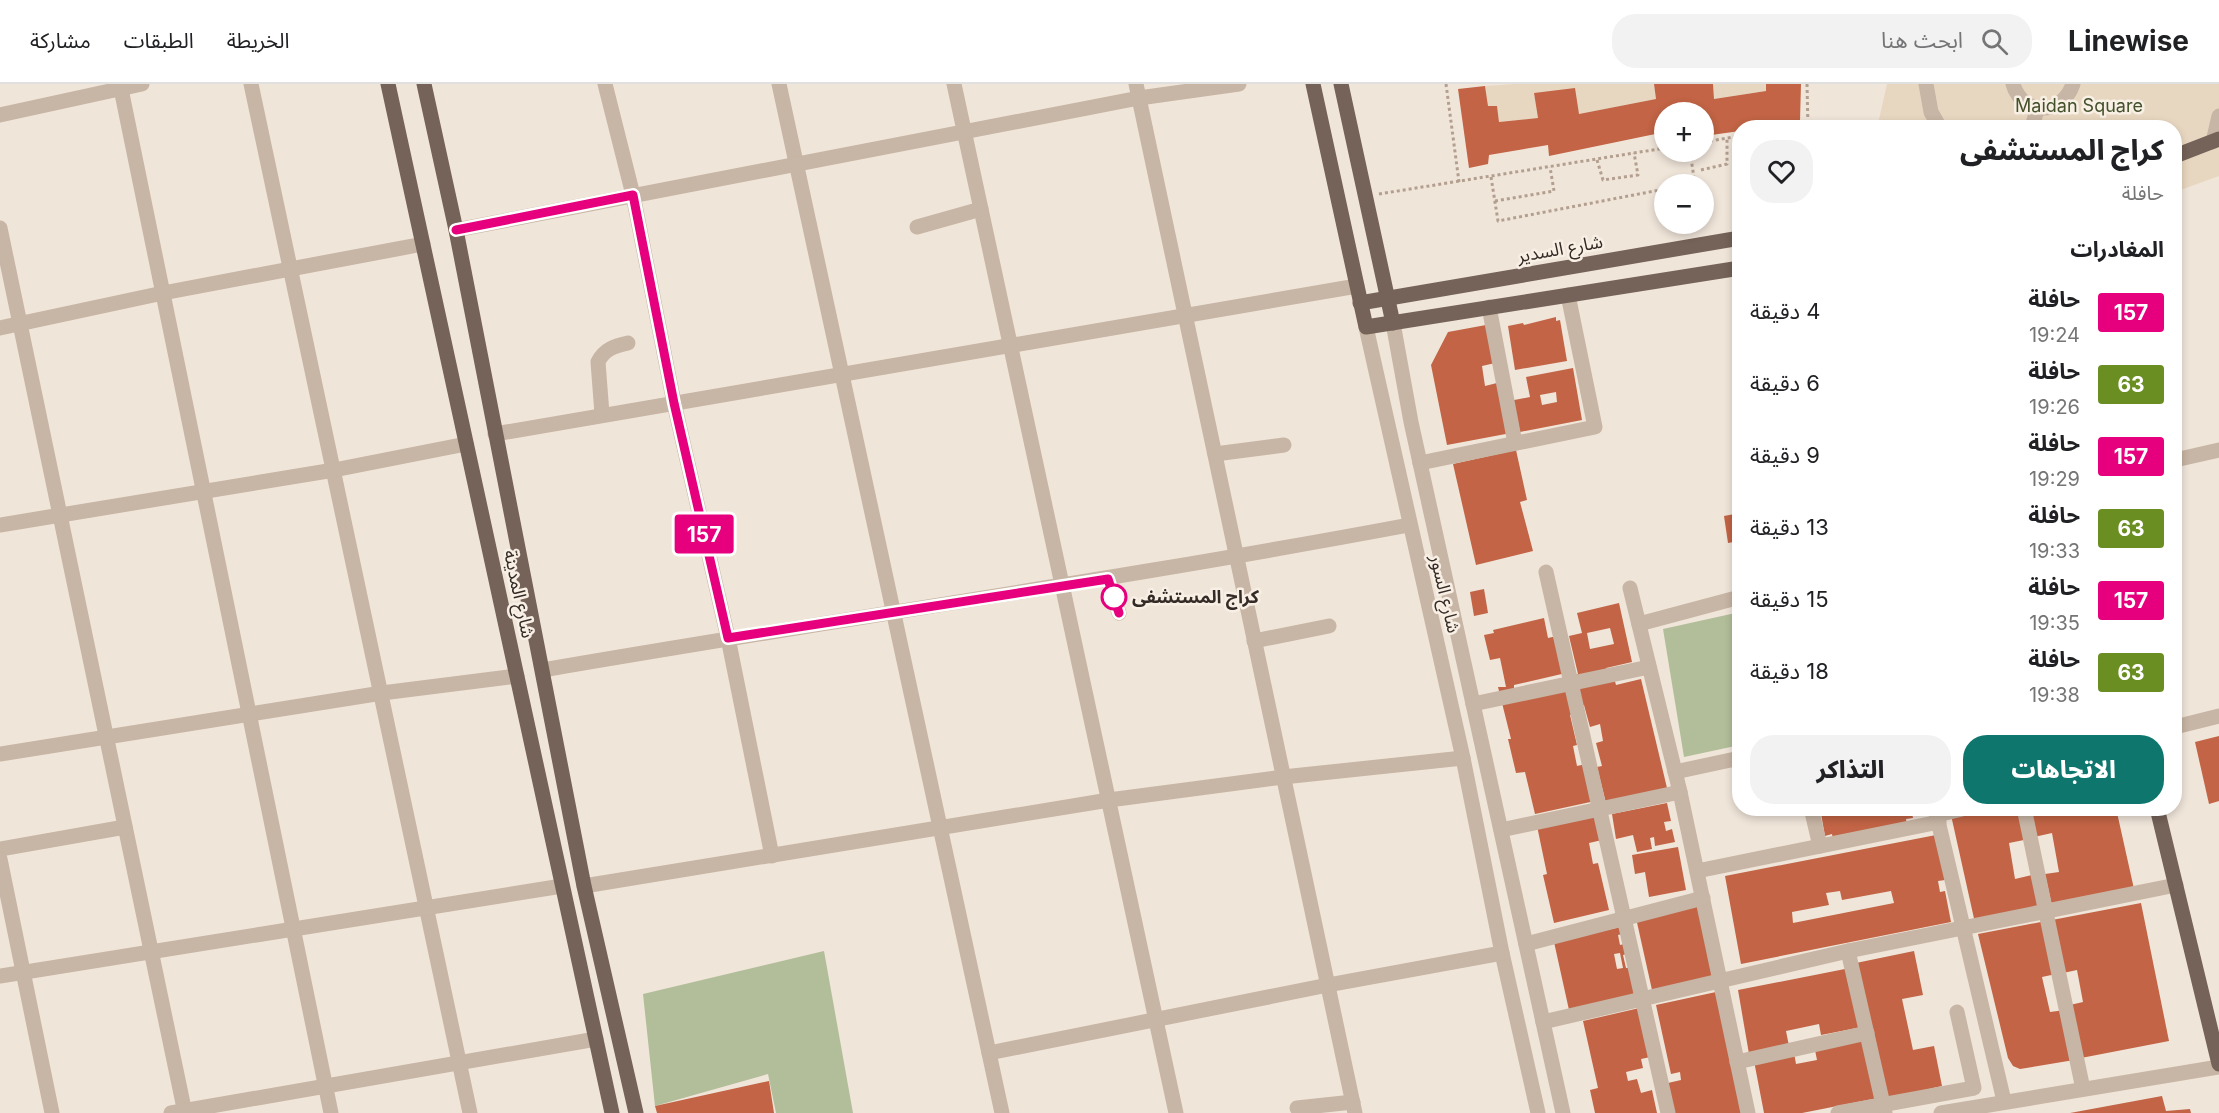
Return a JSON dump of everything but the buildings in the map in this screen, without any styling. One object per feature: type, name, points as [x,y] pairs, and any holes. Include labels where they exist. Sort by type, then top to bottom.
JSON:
[{"type":"main road","name":"شارع المدينة","points":[[388,84],[612,1113]]},
{"type":"main road","name":"شارع المدينة","points":[[424,84],[456,230],[584,886],[621,1039],[636,1113]]},
{"type":"main road","name":"شارع السور","points":[[1313,84],[1366,327]]},
{"type":"main road","name":"شارع السور","points":[[1341,84],[1393,322]]},
{"type":"main road","points":[[2182,153],[2216,140]]},
{"type":"main road","name":"شارع السدير","points":[[1360,303],[1732,239]]},
{"type":"main road","points":[[1690,247],[1695,275]]},
{"type":"main road","points":[[1366,327],[1732,269]]},
{"type":"main road","points":[[2159,816],[2219,1066]]},
{"type":"street","points":[[0,115],[142,84]]},
{"type":"street","points":[[251,84],[470,1113]]},
{"type":"street","points":[[605,84],[633,195],[674,403],[728,638],[772,856]]},
{"type":"street","points":[[779,84],[1002,1113]]},
{"type":"street","points":[[954,84],[1176,1113]]},
{"type":"street","points":[[456,230],[964,132],[1137,91],[1239,84]]},
{"type":"street","points":[[1926,84],[1930,120]]},
{"type":"street","points":[[2013,84],[2020,100],[2037,109],[2056,106],[2070,93],[2073,84]]},
{"type":"street","points":[[120,87],[331,1113]]},
{"type":"street","points":[[1137,91],[1354,1107],[1297,1108]]},
{"type":"street","points":[[2034,120],[2037,109]]},
{"type":"street","points":[[1931,111],[1936,120]]},
{"type":"street","points":[[2216,140],[2219,116]]},
{"type":"street","points":[[918,226],[981,209]]},
{"type":"street","points":[[0,228],[152,952],[180,1112],[596,1039]]},
{"type":"street","points":[[0,328],[163,293],[423,244]]},
{"type":"street","points":[[495,434],[1357,286]]},
{"type":"street","points":[[1420,463],[1595,427],[1568,295]]},
{"type":"street","points":[[1490,307],[1515,443]]},
{"type":"street","name":"شارع السور","points":[[1393,322],[1411,422],[1563,1113]]},
{"type":"street","name":"شارع السور","points":[[1366,327],[1463,758],[1502,953],[1538,1113]]},
{"type":"street","points":[[602,414],[598,362],[601,354],[628,344]]},
{"type":"street","points":[[1388,428],[1411,422]]},
{"type":"street","points":[[0,525],[334,470],[466,444]]},
{"type":"street","points":[[1215,454],[1284,445]]},
{"type":"street","points":[[2182,458],[2219,450]]},
{"type":"street","points":[[543,670],[728,638],[1108,579],[1409,525]]},
{"type":"street","points":[[1546,572],[1668,1113]]},
{"type":"street","points":[[1108,579],[1119,613]]},
{"type":"street","points":[[1630,588],[1680,792],[1748,1113]]},
{"type":"street","points":[[1639,624],[1732,599]]},
{"type":"street","points":[[1254,641],[1329,626]]},
{"type":"street","points":[[1473,704],[1649,667]]},
{"type":"street","points":[[0,754],[382,693],[517,676]]},
{"type":"street","points":[[2182,725],[2219,716]]},
{"type":"street","points":[[584,886],[1109,800],[1284,777],[1463,758]]},
{"type":"street","points":[[1675,772],[1732,760]]},
{"type":"street","points":[[1501,830],[1680,792]]},
{"type":"street","points":[[1813,816],[1820,846]]},
{"type":"street","points":[[1697,871],[1820,846],[1933,816]]},
{"type":"street","points":[[1937,816],[2004,1101]]},
{"type":"street","points":[[2026,816],[2083,1089]]},
{"type":"street","points":[[0,849],[125,828]]},
{"type":"street","points":[[0,859],[52,1113]]},
{"type":"street","points":[[1543,1022],[1848,951],[2176,885]]},
{"type":"street","points":[[0,976],[562,886]]},
{"type":"street","points":[[1526,944],[1703,898]]},
{"type":"street","points":[[1848,951],[1884,1109]]},
{"type":"street","points":[[989,1053],[1328,985],[1502,953]]},
{"type":"street","points":[[1838,1113],[1884,1109],[1974,1088],[1957,1012]]},
{"type":"street","points":[[1737,1062],[1866,1033]]},
{"type":"street","points":[[1941,1113],[2219,1066]]},
{"type":"path","points":[[1446,84],[1459,182]]},
{"type":"path","points":[[1807,84],[1808,120]]},
{"type":"path","points":[[1714,140],[1732,137]]},
{"type":"path","points":[[1701,170],[1727,164],[1727,138]]},
{"type":"path","points":[[1365,196],[1654,150]]},
{"type":"path","points":[[1597,160],[1603,180],[1638,175],[1634,153]]},
{"type":"path","points":[[1495,201],[1554,191],[1550,167]]},
{"type":"path","points":[[1491,176],[1498,221],[1654,191]]},
{"type":"green space","points":[[1732,614],[1732,747],[1684,757],[1663,629]]},
{"type":"green space","points":[[824,951],[853,1113],[776,1113],[768,1074],[655,1106],[643,994]]},
{"type":"shaded area","points":[[1654,84],[1656,99],[1579,114],[1534,93],[1538,118],[1499,122],[1497,107],[1488,106],[1485,86]]},
{"type":"shaded area","points":[[1713,84],[1766,84],[1766,91],[1714,99]]},
{"type":"shaded area","name":"Maidan Square","points":[[1887,84],[2219,84],[2219,176],[2182,189],[2182,120],[1879,120]]},
{"type":"bus line","name":"157","points":[[456,230],[633,195],[674,403],[728,638],[1108,579],[1119,613]]},
{"type":"place","name":"كراج المستشفى","points":[[1114,597]]}]
